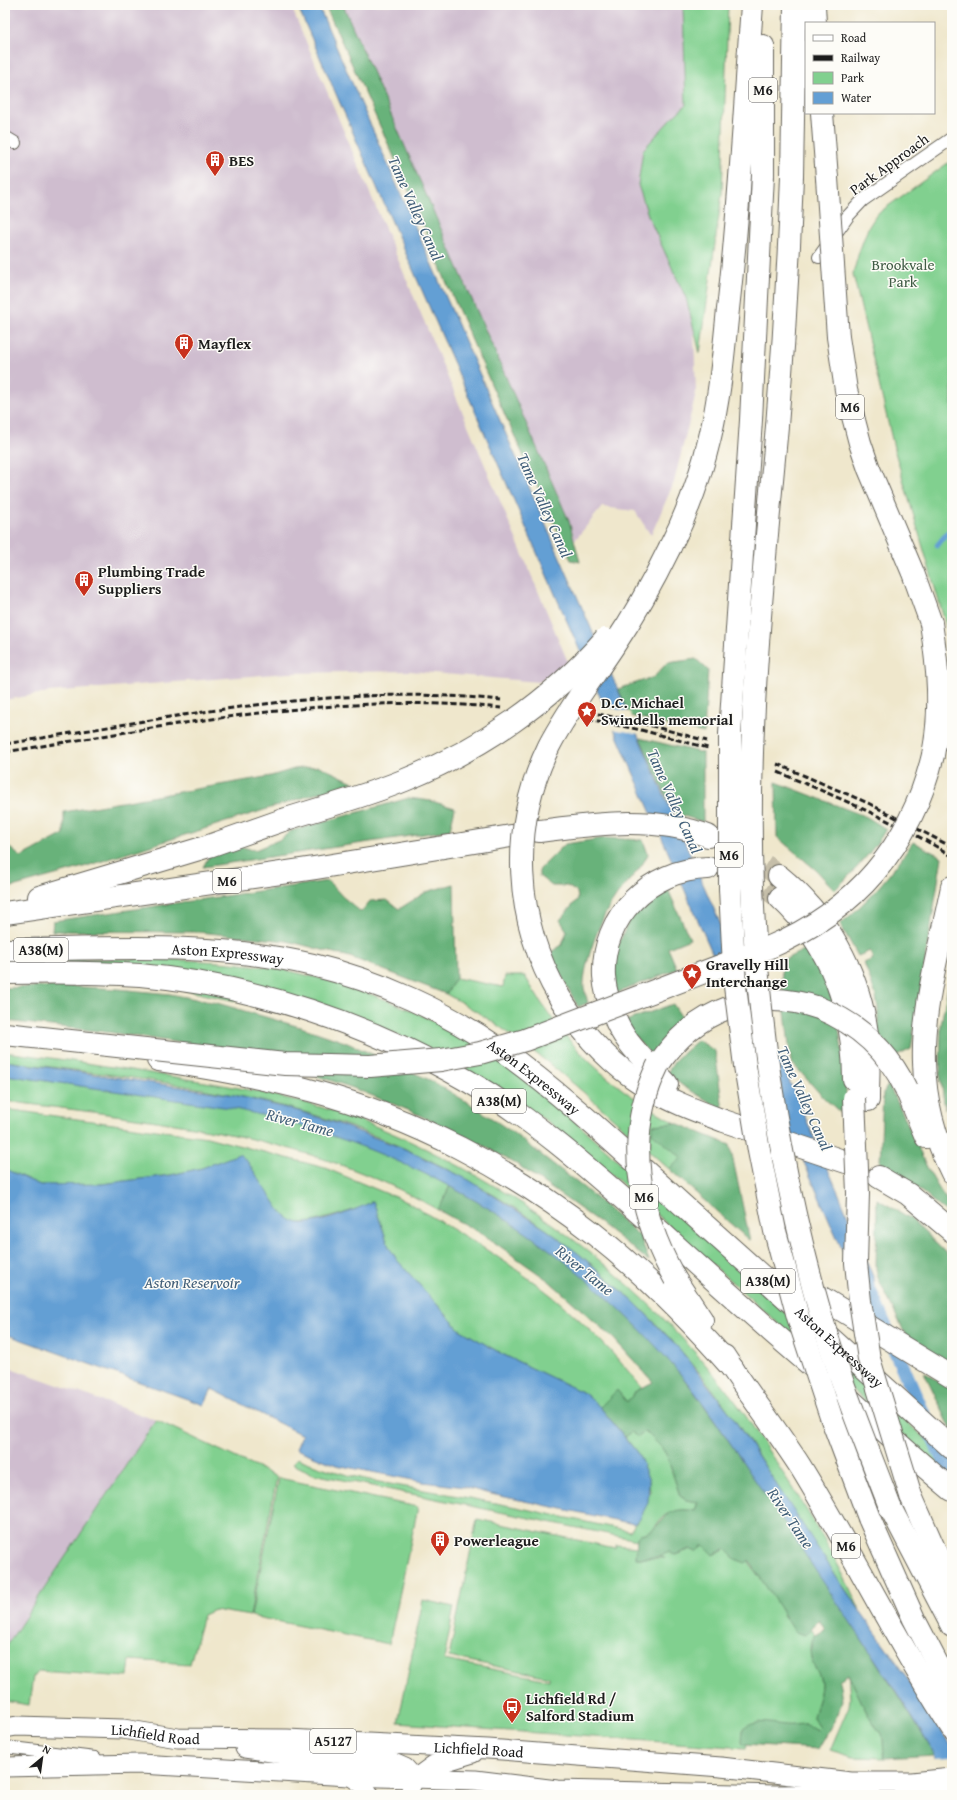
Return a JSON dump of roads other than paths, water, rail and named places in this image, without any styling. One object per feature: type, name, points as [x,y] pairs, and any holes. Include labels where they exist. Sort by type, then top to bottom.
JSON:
[{"type":"highway","name":"M6","points":[[752,5],[734,255],[718,394],[710,437],[694,493],[670,547],[630,620],[560,727],[543,759],[529,800],[524,825],[522,854],[525,907],[531,934],[540,960],[560,998],[579,1027],[615,1064],[648,1088],[690,1108],[757,1133],[840,1160]]},
{"type":"highway","name":"M6","points":[[763,5],[762,175],[751,420],[733,683],[729,774],[730,889],[735,986],[745,1066],[759,1151],[775,1231],[798,1317],[828,1410],[869,1518],[914,1619],[952,1692]]},
{"type":"highway","name":"M6","points":[[795,5],[792,176],[787,299],[765,555],[752,738],[752,886],[759,985],[767,1064],[781,1150],[798,1228],[822,1318],[850,1402],[890,1507],[952,1626]]},
{"type":"highway","points":[[814,5],[815,22]]},
{"type":"highway","name":"M6","points":[[822,114],[838,337],[852,416],[869,469],[913,573],[931,623],[944,661],[952,694]]},
{"type":"highway","name":"M6","points":[[5,907],[209,846],[404,780],[458,755],[509,724],[557,687],[600,645],[637,598],[670,547]]},
{"type":"highway","points":[[5,1034],[285,1064],[370,1066],[441,1060],[480,1053],[524,1040],[782,942],[815,924],[855,893],[889,855],[914,813],[928,773],[938,727],[938,674],[931,623]]},
{"type":"highway","name":"M6","points":[[539,831],[599,823],[639,823],[672,826],[708,836]]},
{"type":"highway","name":"M6","points":[[5,913],[315,868],[511,836]]},
{"type":"highway","name":"M6","points":[[690,1108],[638,1053],[618,1024],[605,987],[604,968],[607,948],[613,930],[622,913],[644,890],[671,875],[689,870],[708,868]]},
{"type":"highway","points":[[779,876],[788,898],[819,944],[839,987],[853,1051],[861,1099],[856,1263],[869,1359],[911,1496],[952,1589]]},
{"type":"highway","points":[[952,887],[929,1006],[924,1060],[930,1110],[939,1143],[952,1173]]},
{"type":"highway","name":"Aston Expressway","points":[[5,950],[174,949],[228,952],[275,958],[313,965],[357,978],[426,1006],[501,1050],[572,1106],[952,1448]]},
{"type":"highway","name":"Aston Expressway","points":[[5,973],[75,972],[140,975],[238,991],[318,1013],[367,1032],[420,1055],[470,1082],[539,1128],[622,1197],[772,1332],[841,1391],[917,1462],[952,1490]]},
{"type":"highway","name":"M6","points":[[952,1188],[932,1151],[906,1089],[885,1054],[871,1040],[847,1021],[812,1006],[789,1001],[766,1000],[743,1003],[728,1007],[707,1017],[688,1030],[662,1058],[646,1091],[638,1131],[639,1168],[648,1216],[662,1255],[675,1279],[733,1369],[800,1466],[904,1651],[952,1728]]},
{"type":"highway","points":[[5,1034],[226,1071],[287,1084],[367,1108],[431,1134],[503,1172],[568,1214],[594,1234],[646,1278],[686,1316],[733,1369]]},
{"type":"highway","name":"A38(M)","points":[[652,1177],[788,1277],[952,1377]]},
{"type":"highway","points":[[879,1177],[913,1198],[952,1232]]},
{"type":"highway","name":"A38(M)","points":[[917,1462],[952,1508]]},
{"type":"main road","name":"Lichfield Road","points":[[9,1726],[123,1729],[178,1738],[287,1739],[488,1749],[721,1767],[851,1782],[912,1782],[947,1785]]},
{"type":"main road","points":[[178,1738],[291,1755],[390,1761],[405,1768],[413,1790],[434,1765],[488,1749]]},
{"type":"main road","name":"Lichfield Road","points":[[5,1767],[140,1764],[349,1776],[413,1790],[475,1780],[557,1790],[775,1795],[947,1785]]},
{"type":"main road","points":[[349,1776],[366,1787],[371,1795]]},
{"type":"main road","points":[[505,1795],[557,1790]]},
{"type":"street","name":"Park Approach","points":[[819,257],[848,216],[864,200],[952,138]]},
{"type":"street","points":[[5,1746],[140,1764]]},
{"type":"water","points":[[297,5],[318,5],[838,1192],[875,1281],[859,1288]]},
{"type":"water","name":"River Tame","points":[[5,1061],[234,1095],[298,1111],[333,1122],[405,1149],[469,1180],[547,1230],[579,1254],[634,1302],[677,1346],[730,1413],[842,1585],[898,1664],[952,1747],[952,1795],[933,1752],[897,1692],[717,1423],[682,1376],[636,1325],[587,1280],[534,1239],[479,1203],[421,1172],[360,1146],[297,1125],[230,1108],[5,1075]]},
{"type":"water","name":"Aston Reservoir","points":[[239,1154],[247,1161],[281,1212],[289,1219],[296,1222],[316,1222],[357,1209],[373,1201],[389,1247],[397,1260],[459,1329],[502,1354],[584,1393],[600,1407],[639,1455],[649,1481],[648,1503],[640,1518],[634,1524],[486,1493],[465,1487],[423,1482],[336,1465],[296,1449],[302,1435],[212,1389],[204,1405],[5,1334],[5,1169],[40,1185],[102,1184],[171,1175],[202,1168]]},
{"type":"waterway","points":[[937,545],[952,527]]},
{"type":"waterway","name":"Tame Valley Canal","points":[[862,1274],[952,1480]]},
{"type":"tunnel","points":[[737,848],[779,876]]},
{"type":"tunnel","points":[[737,873],[751,878],[780,898]]},
{"type":"railway","points":[[5,744],[190,714],[314,699],[377,696],[439,696],[501,700]]},
{"type":"railway","points":[[5,752],[190,722],[314,708],[376,704],[438,704],[501,708]]},
{"type":"railway","points":[[589,712],[641,723],[707,741]]},
{"type":"railway","points":[[588,719],[641,730],[708,748]]},
{"type":"railway","points":[[777,764],[868,803],[952,847]]},
{"type":"railway","points":[[778,772],[888,821],[952,856]]},
{"type":"place","name":"BES","points":[[215,177]]},
{"type":"place","name":"Mayflex","points":[[184,360]]},
{"type":"place","name":"Plumbing Trade Suppliers","points":[[84,597]]},
{"type":"place","name":"D.C. Michael Swindells memorial","points":[[587,728]]},
{"type":"place","name":"Gravelly Hill Interchange","points":[[692,990]]},
{"type":"place","name":"Powerleague","points":[[440,1557]]},
{"type":"place","name":"Lichfield Rd / Salford Stadium","points":[[512,1724]]},
{"type":"park label","name":"Brookvale Park","points":[[903,272]]}]
